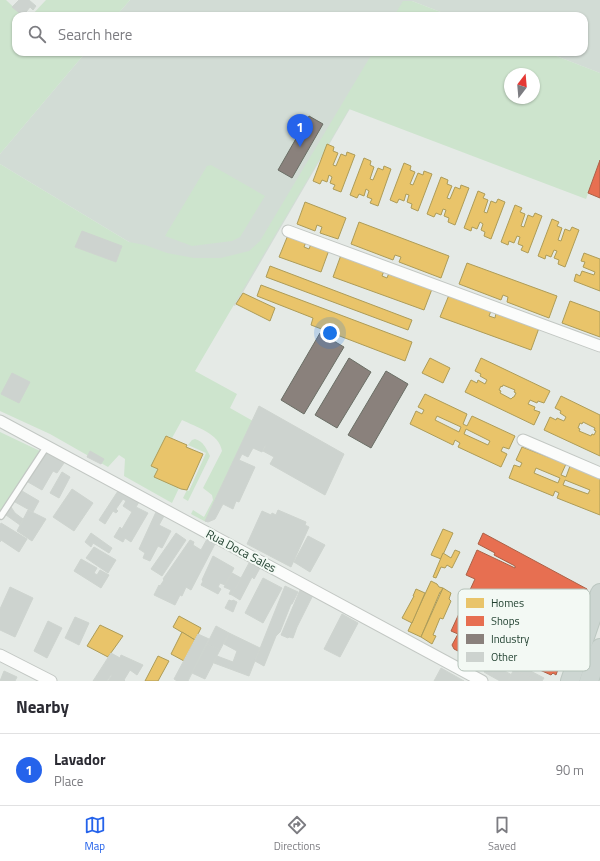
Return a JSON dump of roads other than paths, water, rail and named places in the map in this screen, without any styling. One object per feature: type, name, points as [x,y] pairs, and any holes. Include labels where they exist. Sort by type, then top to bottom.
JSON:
[{"type":"main road","points":[[590,633],[596,618],[600,593]]},
{"type":"main road","points":[[589,681],[600,648]]},
{"type":"main road","points":[[570,681],[574,671]]},
{"type":"street","points":[[288,231],[600,346]]},
{"type":"street","name":"Rua Doca Sales","points":[[0,421],[458,668]]},
{"type":"street","points":[[524,440],[600,473]]},
{"type":"street","points":[[0,655],[51,681]]},
{"type":"street","name":"Rua Doca Sales","points":[[463,671],[482,681]]},
{"type":"lane","points":[[2,516],[47,446]]},
{"type":"place","name":"Lavador","points":[[300,147]]}]
